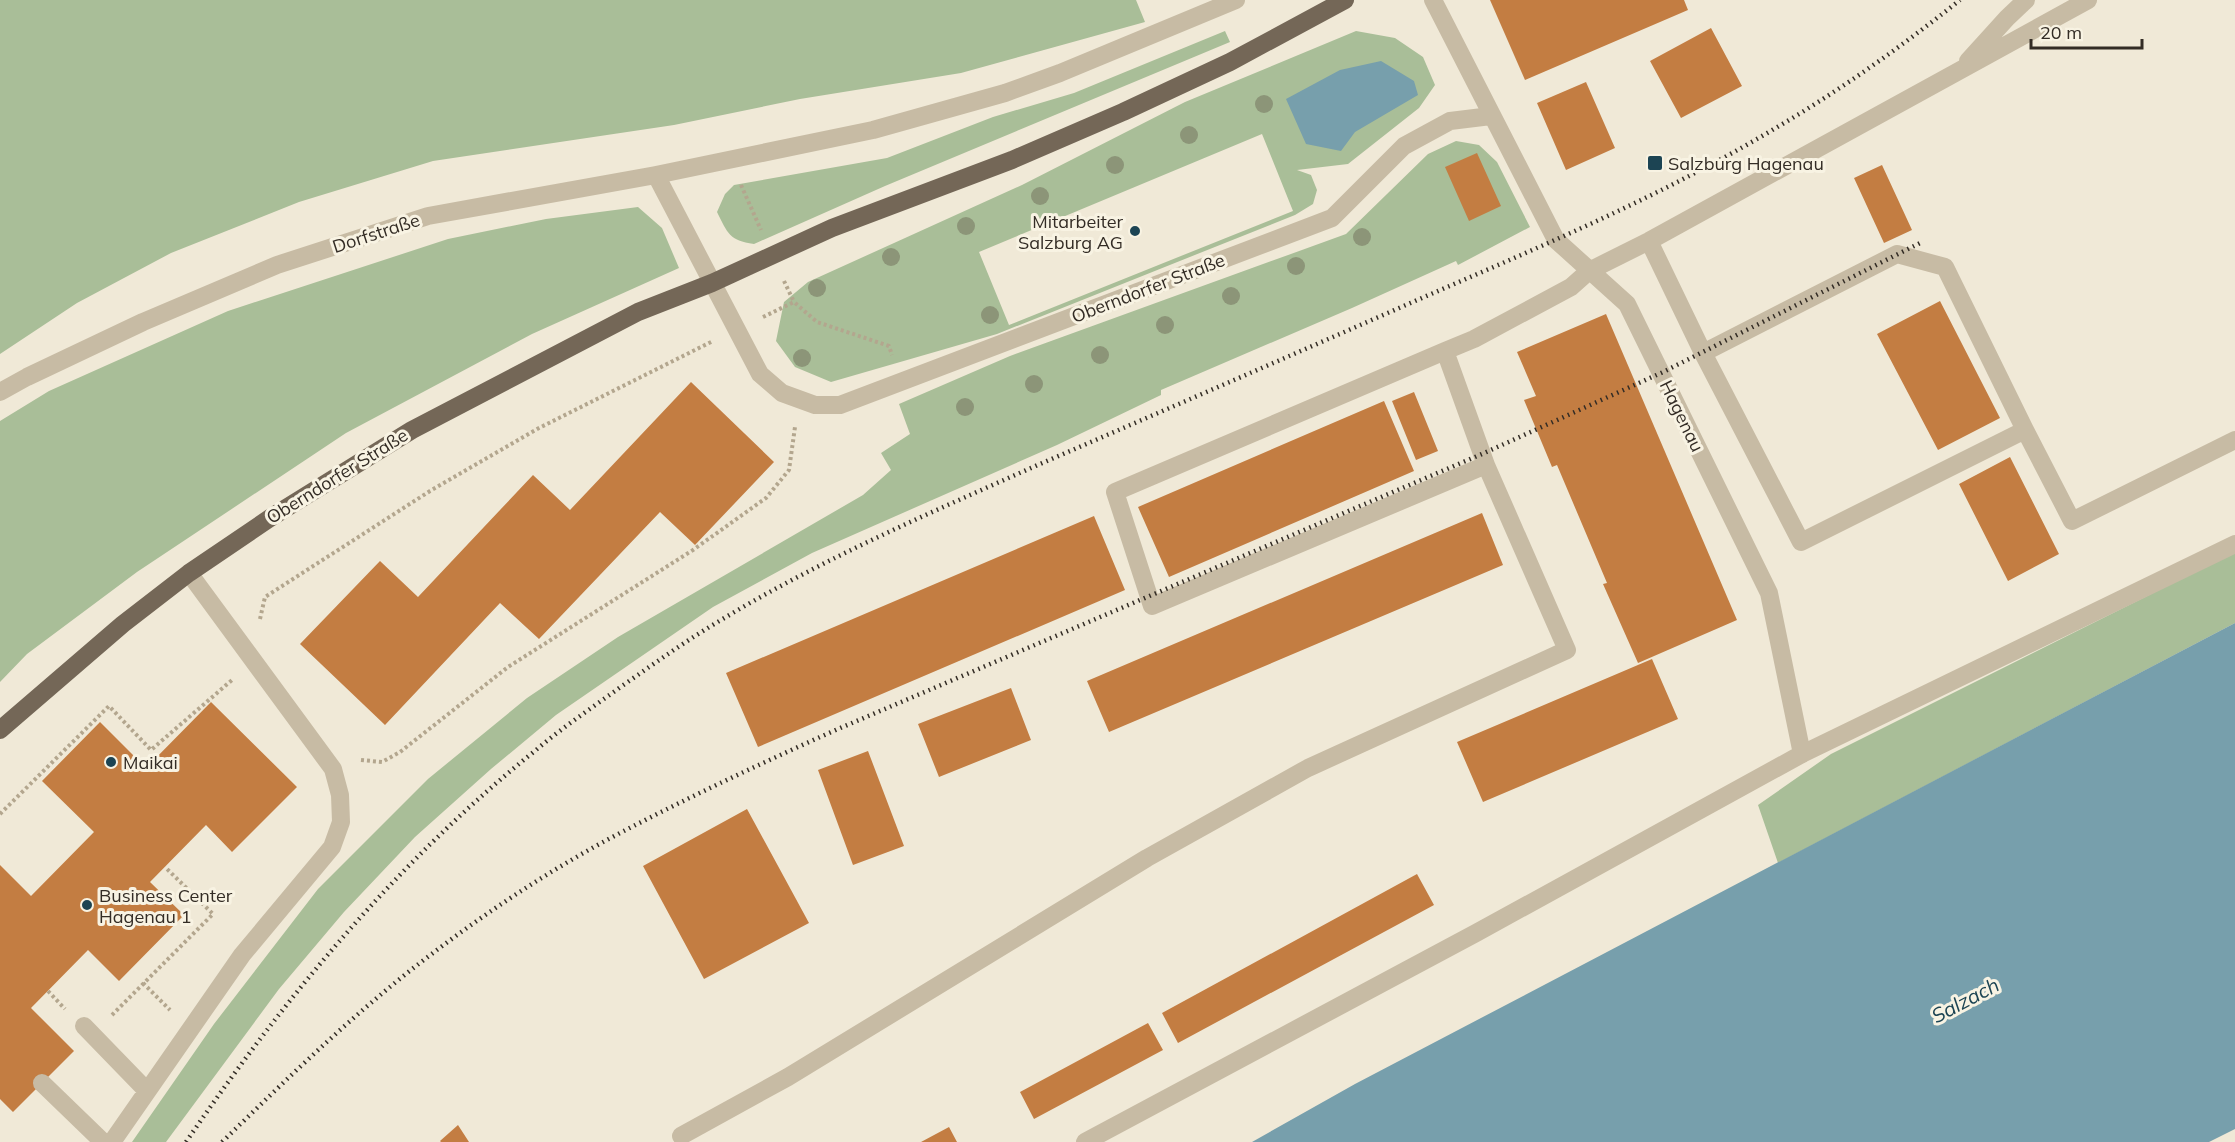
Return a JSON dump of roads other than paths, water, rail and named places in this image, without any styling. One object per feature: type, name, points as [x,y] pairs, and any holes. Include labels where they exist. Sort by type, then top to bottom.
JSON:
[{"type":"main road","name":"Oberndorfer Straße","points":[[0,730],[123,624],[189,573],[270,518],[412,430],[638,312],[712,283],[832,228],[1012,160],[1123,112],[1230,62],[1345,0]]},
{"type":"street","points":[[712,283],[656,175],[873,130],[970,104],[1070,68],[1236,0]]},
{"type":"street","points":[[1433,0],[1491,116]]},
{"type":"street","points":[[1959,72],[2026,0]]},
{"type":"street","points":[[1485,465],[1152,606],[1114,492],[1474,339],[1571,287],[1589,271],[2088,0]]},
{"type":"street","name":"Hagenau","points":[[1491,116],[1556,240],[1627,304],[1769,593],[1802,754]]},
{"type":"street","name":"Oberndorfer Straße","points":[[712,283],[760,374],[782,393],[815,405],[840,405],[1332,218],[1404,146],[1450,121],[1491,116]]},
{"type":"street","name":"Dorfstraße","points":[[0,392],[143,322],[277,265],[428,216],[656,175]]},
{"type":"street","points":[[1648,241],[1801,542],[2025,430]]},
{"type":"street","points":[[1703,353],[1898,254],[1945,267],[2072,521],[2235,440]]},
{"type":"street","points":[[681,1136],[788,1077],[1147,858],[1308,768],[1568,650],[1485,465],[1445,351]]},
{"type":"street","points":[[1085,1142],[1466,939],[1802,754],[2235,544]]},
{"type":"street","points":[[112,1142],[242,955],[332,847],[341,822],[340,795],[333,769],[189,573]]},
{"type":"street","points":[[88,1030],[147,1090]]},
{"type":"street","points":[[42,1083],[103,1142]]},
{"type":"water","points":[[1381,61],[1414,81],[1418,95],[1355,132],[1341,151],[1306,144],[1286,99],[1340,70]]},
{"type":"water","name":"Salzach","points":[[2235,623],[2235,1129],[2209,1142],[1252,1142],[1355,1084]]},
{"type":"railway","points":[[186,1142],[263,1035],[346,933],[437,838],[485,793],[557,733],[696,636],[798,577],[918,518],[1552,241],[1687,177],[1774,129],[1846,84],[1960,0]]},
{"type":"railway","points":[[222,1142],[348,1023],[429,956],[522,891],[620,833],[838,729],[1482,454],[1661,373],[1920,243]]},
{"type":"place","name":"Salzburg Hagenau","points":[[1655,163]]},
{"type":"place","name":"Mitarbeiter Salzburg AG","points":[[1135,231]]},
{"type":"place","name":"Maikai","points":[[111,762]]},
{"type":"place","name":"Business Center Hagenau 1","points":[[87,905]]}]
